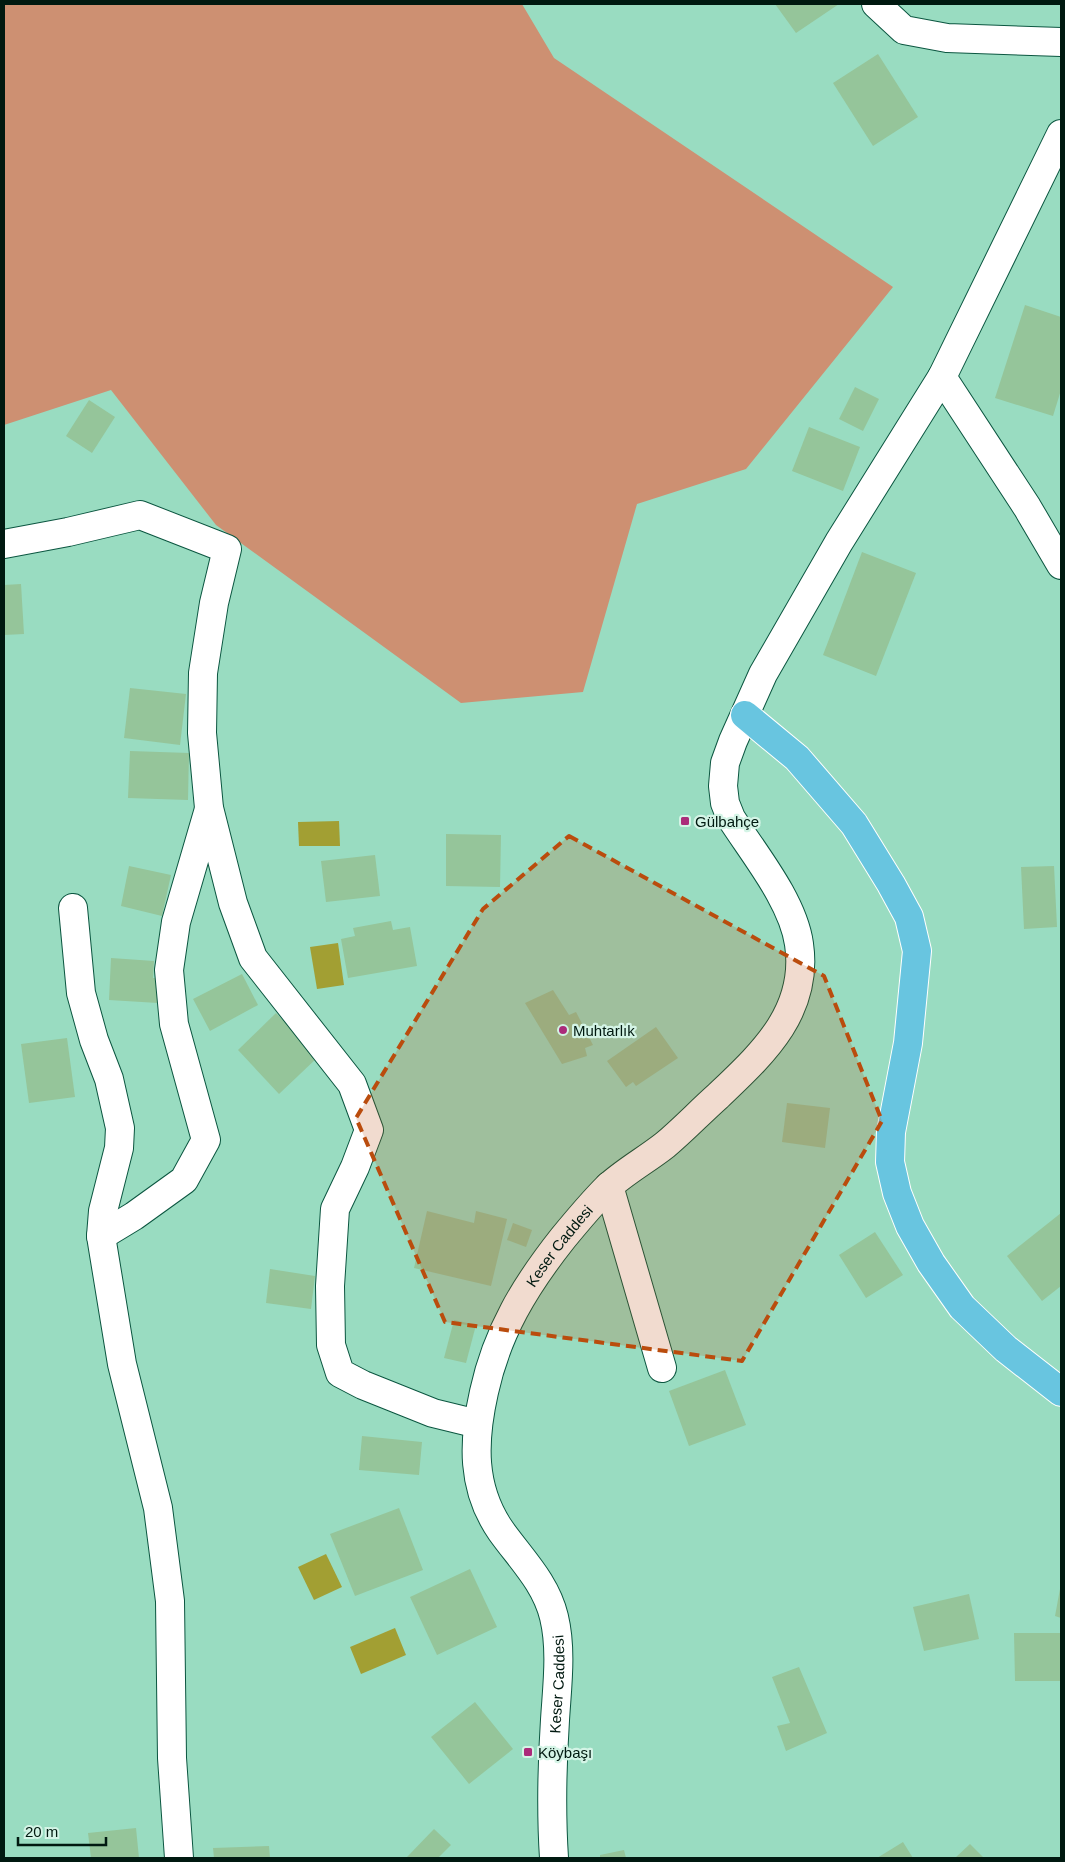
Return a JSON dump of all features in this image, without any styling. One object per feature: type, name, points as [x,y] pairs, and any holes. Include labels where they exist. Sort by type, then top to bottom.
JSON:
[{"type":"main road","points":[[745,715],[797,758],[854,824],[909,917],[917,950],[908,1043],[891,1132],[890,1162],[897,1193],[910,1226],[931,1263],[962,1307],[1006,1348],[1061,1392]]},
{"type":"street","points":[[876,4],[904,30],[947,38],[1061,42]]},
{"type":"street","name":"Keser Caddesi","points":[[554,1858],[551,1784],[558,1649],[555,1619],[548,1597],[537,1577],[500,1529],[486,1502],[479,1482],[476,1462],[478,1424],[491,1363],[503,1332],[521,1297],[540,1268],[586,1210],[610,1186],[667,1143],[756,1060],[779,1031],[792,1009],[798,987],[801,963],[799,942],[793,919],[783,898],[730,818],[725,803],[723,786],[725,763],[763,674],[839,542],[942,377],[1061,134]]},
{"type":"street","points":[[942,377],[1027,507],[1061,565]]},
{"type":"street","points":[[4,544],[68,532],[140,515],[227,549],[214,603],[203,673],[202,734],[209,808],[233,902],[253,958],[352,1084],[369,1130],[355,1167],[335,1209],[330,1286],[331,1345],[340,1373],[363,1385],[433,1414],[478,1424]]},
{"type":"street","points":[[101,1236],[134,1216],[184,1180],[206,1140],[174,1024],[169,970],[176,922],[209,808]]},
{"type":"street","points":[[73,908],[81,993],[94,1040],[109,1079],[120,1128],[116,1166],[103,1212],[101,1236],[122,1364],[158,1508],[170,1601],[172,1758],[179,1858]]},
{"type":"street","points":[[610,1186],[662,1368]]},
{"type":"highlighted area","points":[[569,836],[824,976],[882,1121],[742,1361],[445,1322],[356,1118],[483,909]]},
{"type":"shaded area","points":[[4,4],[522,4],[554,58],[893,287],[746,469],[637,504],[583,692],[461,703],[216,525],[111,390],[4,425]]},
{"type":"shaded area","points":[[339,821],[340,846],[299,846],[298,822]]},
{"type":"shaded area","points":[[338,943],[344,985],[317,989],[310,947]]},
{"type":"shaded area","points":[[326,1554],[342,1587],[314,1600],[298,1567]]},
{"type":"shaded area","points":[[395,1628],[406,1655],[361,1674],[350,1647]]},
{"type":"building","points":[[775,4],[839,4],[796,33]]},
{"type":"building","points":[[878,54],[918,117],[873,146],[833,83]]},
{"type":"building","points":[[1025,305],[1061,317],[1061,390],[1053,416],[995,398]]},
{"type":"building","points":[[855,387],[879,399],[863,431],[839,419]]},
{"type":"building","points":[[89,400],[115,417],[92,453],[66,436]]},
{"type":"building","points":[[809,427],[860,447],[843,491],[792,471]]},
{"type":"building","points":[[862,552],[916,573],[876,676],[823,655]]},
{"type":"building","points":[[21,584],[24,634],[4,635],[4,585]]},
{"type":"building","points":[[130,688],[186,694],[180,745],[124,738]]},
{"type":"building","points":[[130,751],[189,753],[188,800],[128,798]]},
{"type":"building","points":[[446,834],[501,835],[500,887],[446,886]]},
{"type":"building","points":[[375,855],[380,896],[326,902],[321,861]]},
{"type":"building","points":[[129,866],[171,875],[162,916],[121,906]]},
{"type":"building","points":[[1054,866],[1057,927],[1024,929],[1021,867]]},
{"type":"building","points":[[391,921],[393,930],[410,927],[417,966],[348,978],[341,939],[355,936],[353,928]]},
{"type":"building","points":[[111,958],[154,961],[153,978],[159,978],[158,1003],[109,1000]]},
{"type":"building","points":[[242,974],[258,1005],[210,1031],[193,999]]},
{"type":"building","name":"Muhtarlık","points":[[553,990],[569,1015],[576,1012],[593,1045],[585,1048],[587,1056],[562,1064],[525,1003]]},
{"type":"building","points":[[276,1013],[318,1057],[279,1094],[238,1050]]},
{"type":"building","points":[[656,1027],[678,1058],[636,1086],[633,1082],[626,1087],[607,1061]]},
{"type":"building","points":[[67,1038],[75,1097],[29,1103],[21,1044]]},
{"type":"building","points":[[787,1103],[830,1108],[825,1148],[782,1142]]},
{"type":"building","points":[[427,1211],[474,1223],[476,1211],[507,1219],[491,1286],[414,1268]]},
{"type":"building","points":[[1061,1213],[1061,1286],[1042,1301],[1007,1256]]},
{"type":"building","points":[[513,1223],[532,1230],[526,1247],[507,1240]]},
{"type":"building","points":[[875,1232],[903,1275],[866,1298],[839,1255]]},
{"type":"building","points":[[270,1269],[315,1276],[311,1309],[266,1303]]},
{"type":"building","points":[[454,1320],[476,1325],[466,1363],[444,1358]]},
{"type":"building","points":[[725,1370],[746,1425],[689,1446],[669,1391]]},
{"type":"building","points":[[362,1436],[422,1442],[419,1475],[359,1470]]},
{"type":"building","points":[[399,1508],[423,1570],[355,1596],[330,1534]]},
{"type":"building","points":[[470,1569],[497,1627],[437,1655],[410,1597]]},
{"type":"building","points":[[1061,1589],[1061,1618],[1055,1616]]},
{"type":"building","points":[[969,1594],[979,1639],[924,1651],[913,1607]]},
{"type":"building","points":[[1014,1633],[1061,1633],[1061,1681],[1015,1681]]},
{"type":"building","points":[[799,1667],[827,1733],[786,1751],[777,1726],[790,1723],[772,1677]]},
{"type":"building","points":[[475,1702],[513,1749],[469,1784],[431,1737]]},
{"type":"building","points":[[136,1828],[139,1858],[91,1858],[88,1833]]},
{"type":"building","points":[[434,1829],[451,1845],[438,1858],[408,1858],[407,1857]]},
{"type":"building","points":[[903,1842],[913,1858],[877,1858]]},
{"type":"building","points":[[970,1844],[984,1858],[955,1858]]},
{"type":"building","points":[[269,1846],[270,1858],[214,1858],[213,1848]]},
{"type":"building","points":[[624,1850],[626,1858],[600,1858],[600,1855]]},
{"type":"place","name":"Gülbahçe","points":[[685,821]]},
{"type":"place","name":"Muhtarlık","points":[[563,1030]]},
{"type":"place","name":"Köybaşı","points":[[528,1752]]}]
